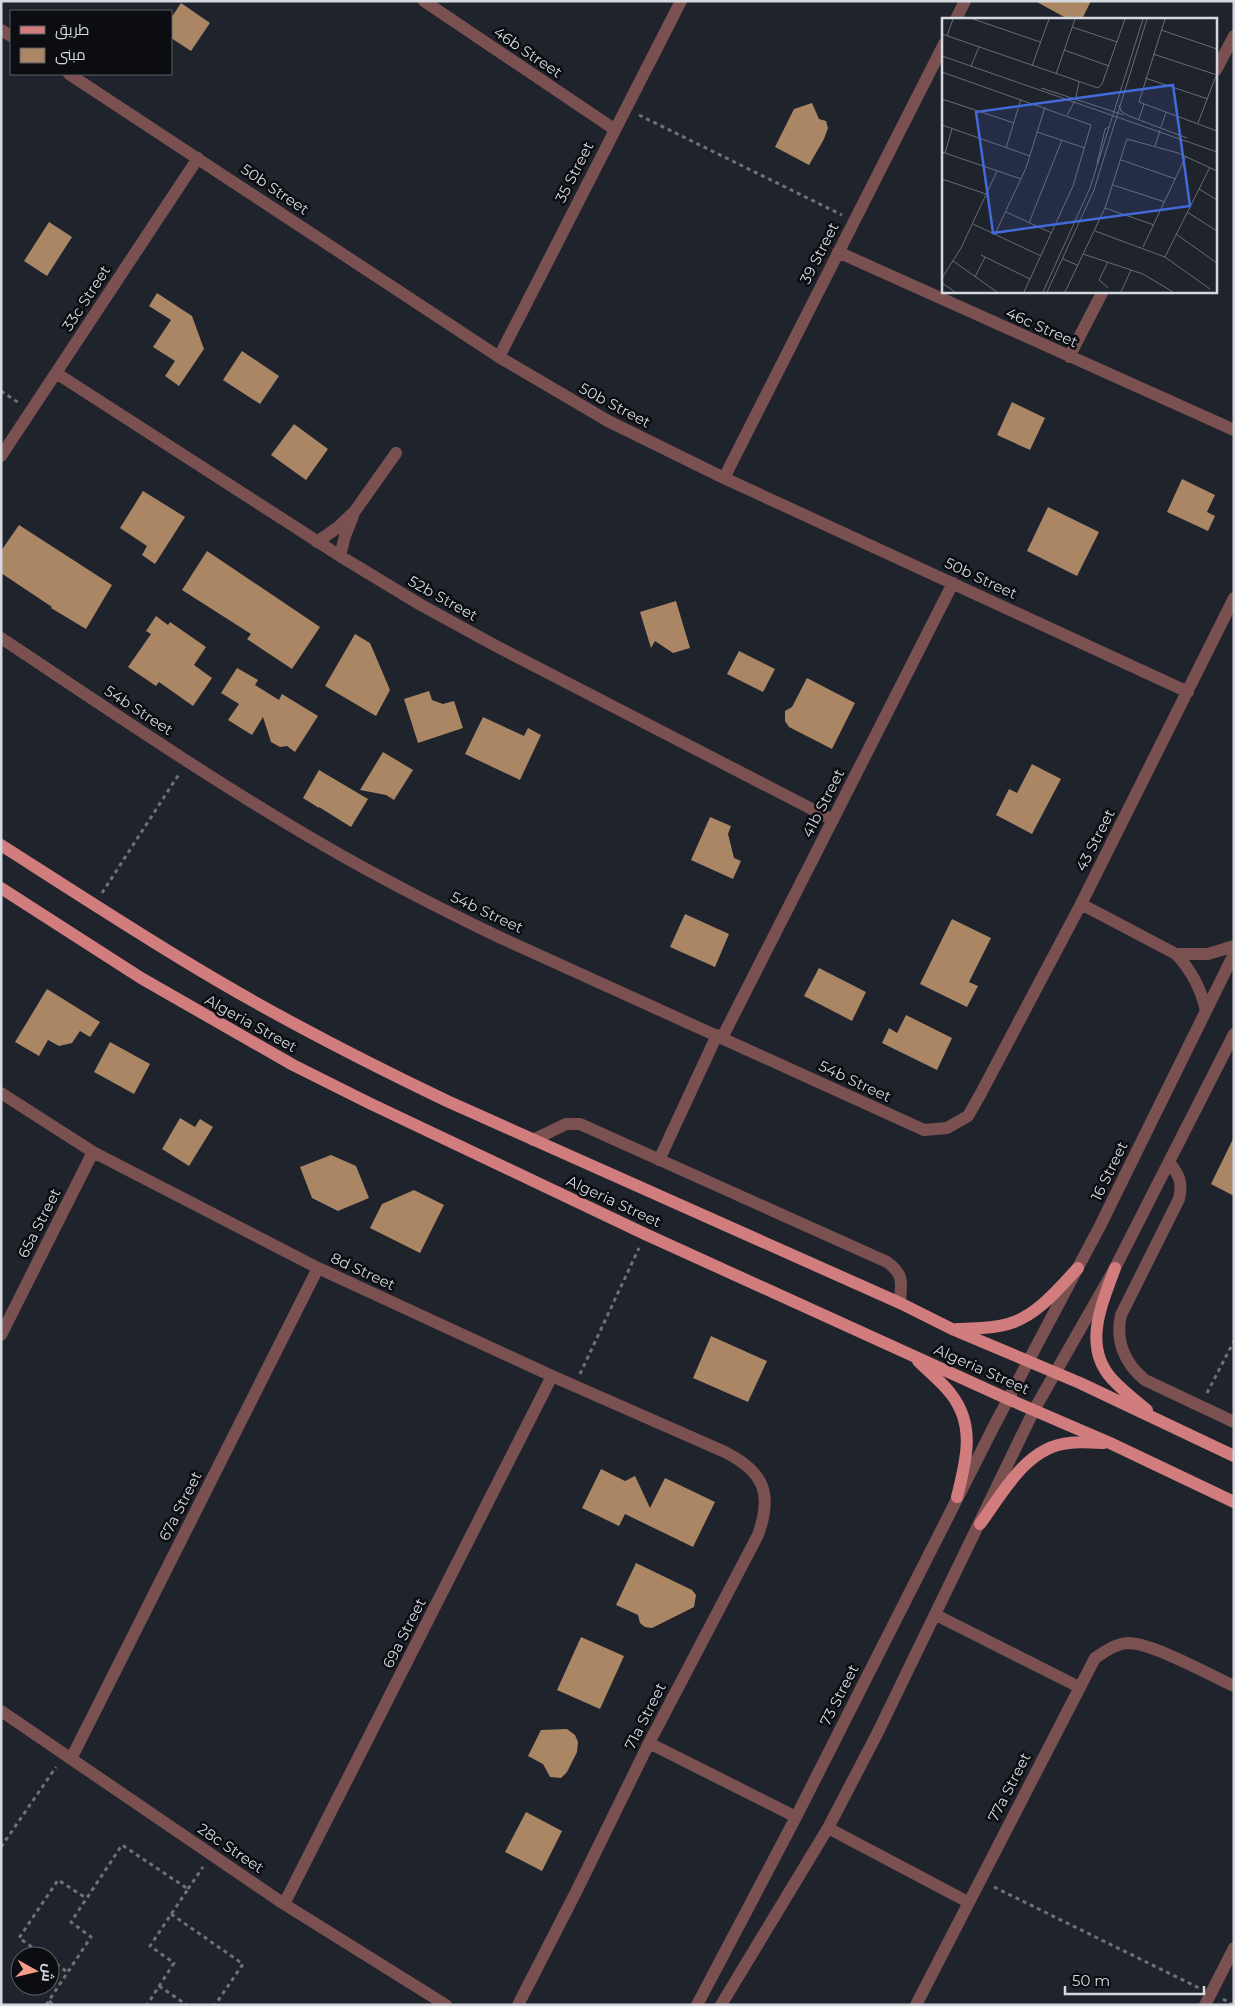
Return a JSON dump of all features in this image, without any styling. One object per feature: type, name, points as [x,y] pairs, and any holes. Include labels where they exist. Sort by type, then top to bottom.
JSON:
[{"type":"main road","name":"Algeria Street","points":[[1,844],[183,960],[313,1034],[438,1097],[900,1303],[952,1329],[1055,1372],[1234,1456]]},
{"type":"main road","name":"Algeria Street","points":[[1,888],[141,978],[293,1065],[368,1103],[645,1234],[1008,1399],[1110,1443],[1234,1502]]},
{"type":"main road","points":[[952,1329],[996,1327],[1022,1319],[1036,1310],[1078,1268]]},
{"type":"main road","points":[[1115,1268],[1096,1324],[1095,1338],[1098,1353],[1103,1367],[1112,1379],[1160,1422]]},
{"type":"main road","points":[[911,1354],[950,1393],[959,1406],[965,1421],[968,1450],[957,1497]]},
{"type":"main road","points":[[980,1524],[1018,1473],[1040,1453],[1054,1446],[1068,1443],[1110,1443]]},
{"type":"street","name":"46b Street","points":[[424,1],[614,129]]},
{"type":"street","name":"35 Street","points":[[498,357],[681,1]]},
{"type":"street","points":[[956,18],[965,1]]},
{"type":"street","points":[[1218,66],[1234,36]]},
{"type":"street","name":"39 Street","points":[[724,478],[942,48]]},
{"type":"street","name":"50b Street","points":[[71,75],[498,357],[608,421],[724,478],[1188,692]]},
{"type":"street","name":"33c Street","points":[[1,456],[198,158]]},
{"type":"street","name":"46c Street","points":[[838,252],[1234,430]]},
{"type":"street","points":[[1070,357],[1102,292]]},
{"type":"street","name":"52b Street","points":[[56,374],[340,556],[421,605],[496,646],[833,820]]},
{"type":"street","points":[[318,542],[355,511],[396,453]]},
{"type":"street","points":[[340,556],[345,536],[355,511]]},
{"type":"street","name":"41b Street","points":[[659,1160],[719,1036],[833,820],[954,583]]},
{"type":"street","name":"43 Street","points":[[980,1095],[1081,904],[1234,598]]},
{"type":"street","name":"54b Street","points":[[1,638],[187,761],[362,867],[499,937],[924,1130],[948,1128],[968,1116],[980,1095]]},
{"type":"street","points":[[1081,904],[1176,954],[1196,980],[1206,1011]]},
{"type":"street","points":[[1176,954],[1208,954],[1234,946]]},
{"type":"street","name":"16 Street","points":[[1008,1399],[1078,1268],[1234,954]]},
{"type":"street","points":[[720,2005],[828,1828],[936,1615],[1034,1410],[1115,1268],[1234,1034]]},
{"type":"street","name":"8d Street","points":[[1,1093],[93,1152],[318,1268],[552,1376],[725,1452]]},
{"type":"street","points":[[532,1140],[566,1124],[580,1124],[887,1262],[897,1269],[901,1277],[900,1303]]},
{"type":"street","name":"65a Street","points":[[1,1335],[93,1152]]},
{"type":"street","points":[[1169,1162],[1178,1174],[1181,1182],[1179,1199],[1121,1315],[1118,1327],[1119,1340],[1129,1362],[1145,1380],[1234,1422]]},
{"type":"street","name":"67a Street","points":[[68,1757],[318,1268]]},
{"type":"street","name":"69a Street","points":[[284,1904],[552,1376]]},
{"type":"street","name":"73 Street","points":[[697,2005],[796,1816],[1008,1399]]},
{"type":"street","name":"71a Street","points":[[518,2005],[766,1515],[765,1495],[757,1476],[743,1461],[725,1452]]},
{"type":"street","points":[[936,1615],[1079,1687]]},
{"type":"street","name":"77a Street","points":[[916,2005],[1095,1658],[1110,1647],[1129,1643],[1148,1647],[1234,1686]]},
{"type":"street","name":"28c Street","points":[[1,1712],[284,1904],[446,2005]]},
{"type":"street","points":[[649,1743],[796,1816]]},
{"type":"street","points":[[828,1828],[968,1902]]},
{"type":"street","points":[[1208,1999],[1234,1948]]},
{"type":"path","points":[[625,108],[854,221]]},
{"type":"path","points":[[1,391],[31,411]]},
{"type":"path","points":[[94,905],[187,761]]},
{"type":"path","points":[[575,1386],[645,1234]]},
{"type":"path","points":[[1200,1406],[1234,1341]]},
{"type":"path","points":[[1,1847],[68,1757]]},
{"type":"path","points":[[54,2005],[48,2003],[91,1937],[71,1922],[122,1845],[188,1889]]},
{"type":"path","points":[[147,2005],[174,1963],[150,1946],[202,1867],[209,1871]]},
{"type":"path","points":[[31,1946],[19,1938],[58,1880],[86,1898]]},
{"type":"path","points":[[980,1880],[1208,1999],[1233,2005]]},
{"type":"path","points":[[171,1914],[243,1964],[216,2005]]},
{"type":"path","points":[[60,1967],[67,1972]]},
{"type":"path","points":[[159,1986],[187,2005]]},
{"type":"building","points":[[1035,1],[1091,1],[1082,18],[1066,18]]},
{"type":"building","points":[[181,3],[210,23],[191,51],[172,39],[172,16]]},
{"type":"building","points":[[812,103],[819,119],[826,121],[828,128],[809,165],[775,147],[794,109]]},
{"type":"building","points":[[49,222],[72,237],[47,276],[24,261]]},
{"type":"building","points":[[157,293],[192,316],[204,349],[179,386],[165,376],[175,361],[153,347],[171,320],[149,306]]},
{"type":"building","points":[[242,351],[279,376],[260,404],[223,380]]},
{"type":"building","points":[[1012,402],[1045,418],[1030,450],[997,435]]},
{"type":"building","points":[[294,424],[328,449],[306,480],[271,455]]},
{"type":"building","points":[[1182,479],[1215,495],[1207,512],[1215,516],[1208,531],[1167,512]]},
{"type":"building","points":[[143,491],[185,517],[155,564],[142,555],[147,546],[120,528]]},
{"type":"building","points":[[1048,507],[1099,532],[1077,576],[1027,551]]},
{"type":"building","points":[[19,525],[112,585],[86,629],[51,608],[1,573],[1,551]]},
{"type":"building","points":[[207,551],[320,627],[292,669],[247,639],[251,634],[182,590]]},
{"type":"building","points":[[676,601],[690,648],[673,653],[655,641],[651,648],[640,612]]},
{"type":"building","points":[[156,616],[168,625],[170,622],[206,647],[194,665],[212,678],[193,706],[159,682],[156,686],[128,667],[151,634],[146,631]]},
{"type":"building","points":[[355,634],[370,643],[390,690],[376,716],[325,686]]},
{"type":"building","points":[[739,651],[775,669],[763,692],[727,674]]},
{"type":"building","points":[[237,668],[258,680],[255,685],[279,700],[282,694],[318,716],[295,752],[287,746],[280,747],[271,742],[263,717],[252,735],[228,720],[239,704],[221,693]]},
{"type":"building","points":[[807,678],[855,703],[832,749],[789,727],[785,721],[785,711],[792,707]]},
{"type":"building","points":[[429,691],[432,700],[443,704],[454,701],[463,728],[418,743],[404,699]]},
{"type":"building","points":[[483,717],[524,736],[528,728],[541,735],[520,780],[465,754]]},
{"type":"building","points":[[383,752],[413,770],[394,800],[386,795],[360,790]]},
{"type":"building","points":[[1032,764],[1061,779],[1032,834],[996,815],[1009,789],[1017,793]]},
{"type":"building","points":[[319,770],[368,799],[351,827],[303,798]]},
{"type":"building","points":[[710,817],[731,826],[728,834],[734,858],[741,861],[733,879],[691,860]]},
{"type":"building","points":[[685,914],[729,934],[715,967],[670,947]]},
{"type":"building","points":[[952,919],[991,938],[969,982],[978,986],[967,1007],[920,984]]},
{"type":"building","points":[[819,968],[866,992],[852,1021],[804,996]]},
{"type":"building","points":[[47,989],[100,1022],[90,1037],[80,1031],[72,1043],[59,1046],[48,1040],[39,1056],[15,1042]]},
{"type":"building","points":[[906,1015],[952,1038],[937,1070],[882,1043],[889,1028],[897,1033]]},
{"type":"building","points":[[110,1042],[150,1064],[134,1094],[94,1072]]},
{"type":"building","points":[[180,1118],[195,1127],[200,1119],[213,1127],[189,1166],[162,1149]]},
{"type":"building","points":[[1234,1137],[1234,1196],[1211,1184]]},
{"type":"building","points":[[331,1155],[356,1166],[369,1198],[338,1211],[312,1198],[300,1167]]},
{"type":"building","points":[[414,1190],[444,1205],[420,1253],[370,1228],[382,1204]]},
{"type":"building","points":[[711,1336],[767,1361],[748,1402],[693,1378]]},
{"type":"building","points":[[601,1469],[625,1481],[635,1476],[650,1508],[665,1478],[715,1502],[693,1547],[625,1514],[619,1526],[582,1508]]},
{"type":"building","points":[[636,1563],[692,1590],[696,1595],[694,1607],[652,1628],[645,1627],[640,1623],[638,1615],[616,1605]]},
{"type":"building","points":[[581,1637],[624,1656],[600,1709],[557,1690]]},
{"type":"building","points":[[567,1729],[575,1735],[578,1742],[577,1752],[567,1772],[561,1778],[550,1777],[543,1764],[528,1756],[541,1730]]},
{"type":"building","points":[[526,1812],[562,1831],[542,1871],[505,1852]]}]
